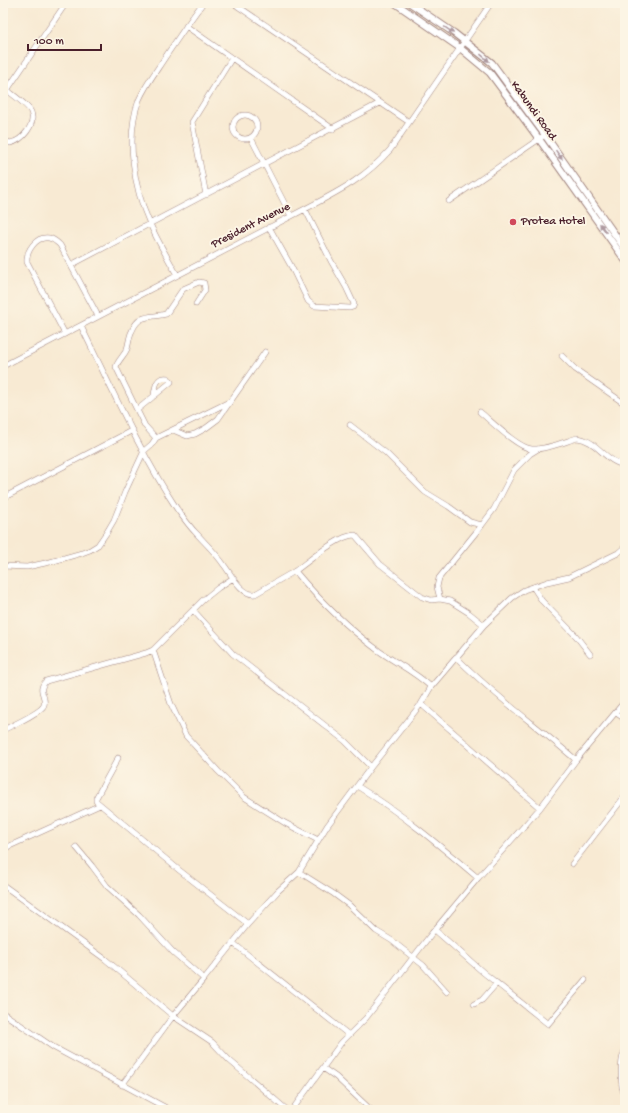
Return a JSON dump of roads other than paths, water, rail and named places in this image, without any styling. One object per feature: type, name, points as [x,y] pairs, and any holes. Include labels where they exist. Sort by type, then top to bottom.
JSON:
[{"type":"street","points":[[3,96],[66,3]]},
{"type":"street","points":[[177,275],[150,223],[137,182],[133,161],[132,135],[134,116],[140,98],[150,79],[203,3]]},
{"type":"street","points":[[233,3],[380,104],[409,122]]},
{"type":"street","name":"Kabundi Road","points":[[410,3],[465,41],[492,63],[625,260]]},
{"type":"street","name":"President Avenue","points":[[3,366],[351,184],[373,167],[390,150],[491,3]]},
{"type":"street","name":"Kabundi Road","points":[[398,4],[460,48],[490,73],[542,137],[625,249]]},
{"type":"street","points":[[425,24],[430,16]]},
{"type":"street","points":[[186,26],[333,129]]},
{"type":"street","points":[[206,195],[192,122],[232,58]]},
{"type":"street","points":[[3,140],[10,143],[19,140],[29,129],[31,123],[31,112],[7,90]]},
{"type":"street","points":[[71,265],[380,104]]},
{"type":"street","points":[[248,116],[255,122],[256,131],[251,138],[242,138],[235,133],[234,124],[240,117],[248,116]]},
{"type":"street","points":[[449,201],[542,137]]},
{"type":"street","points":[[251,138],[292,216]]},
{"type":"street","points":[[269,227],[291,266],[308,301],[314,306],[322,308],[353,307],[354,304],[346,287],[305,209]]},
{"type":"street","points":[[65,334],[29,266],[27,255],[33,245],[45,238],[50,238],[60,245],[98,316]]},
{"type":"street","points":[[156,438],[145,426],[116,368],[117,363],[128,348],[131,331],[138,320],[166,314],[183,289],[198,282],[204,284],[205,290],[196,304]]},
{"type":"street","points":[[81,326],[132,430],[178,508],[194,531],[224,564],[233,578],[246,592],[251,595],[255,594],[295,571],[336,542],[355,535],[380,564],[422,597],[431,600],[440,599],[450,601],[484,626]]},
{"type":"street","points":[[173,430],[187,436],[196,434],[218,419],[265,352]]},
{"type":"street","points":[[562,356],[575,368],[625,404]]},
{"type":"street","points":[[137,410],[154,396]]},
{"type":"street","points":[[3,566],[27,567],[50,562],[82,553],[98,545],[114,520],[144,451],[156,438],[229,402]]},
{"type":"street","points":[[480,412],[522,446],[530,449],[538,449],[577,438],[583,439],[589,441],[608,458],[620,465],[625,465]]},
{"type":"street","points":[[350,425],[386,453],[425,492],[470,522],[482,525]]},
{"type":"street","points":[[3,498],[132,430]]},
{"type":"street","points":[[440,599],[437,587],[439,578],[494,509],[514,470],[530,454],[538,449]]},
{"type":"street","points":[[122,1084],[173,1016],[248,924],[278,891],[299,872],[318,840],[371,767],[456,657],[484,626],[512,598],[524,590],[569,576],[618,553],[625,547]]},
{"type":"street","points":[[295,571],[329,608],[354,631],[379,651],[420,676],[432,687]]},
{"type":"street","points":[[3,730],[35,714],[42,708],[45,702],[42,688],[46,681],[153,650],[192,610],[218,588],[233,578]]},
{"type":"street","points":[[533,587],[542,601],[576,636],[590,654]]},
{"type":"street","points":[[192,610],[233,654],[345,741],[371,767]]},
{"type":"street","points":[[153,650],[171,704],[186,736],[244,797],[285,823],[318,840]]},
{"type":"street","points":[[456,657],[497,695],[576,760]]},
{"type":"street","points":[[292,1110],[349,1035],[366,1018],[413,957],[478,878],[540,808],[576,760],[625,701]]},
{"type":"street","points":[[421,704],[540,808]]},
{"type":"street","points":[[616,713],[625,719]]},
{"type":"street","points":[[118,758],[96,798],[96,801],[174,866],[248,924]]},
{"type":"street","points":[[357,786],[380,799],[400,814],[478,878]]},
{"type":"street","points":[[572,864],[625,796]]},
{"type":"street","points":[[3,848],[100,805]]},
{"type":"street","points":[[76,847],[107,886],[139,915],[173,952],[204,979]]},
{"type":"street","points":[[299,872],[349,905],[376,931],[391,940],[430,972],[447,992]]},
{"type":"street","points":[[3,885],[105,959],[173,1016],[212,1042],[229,1060],[288,1110]]},
{"type":"street","points":[[435,930],[548,1024],[585,980]]},
{"type":"street","points":[[233,943],[349,1035]]},
{"type":"street","points":[[474,1004],[482,1000],[497,983]]},
{"type":"street","points":[[3,1013],[53,1046],[170,1110]]},
{"type":"street","points":[[625,1051],[623,1055],[625,1096]]},
{"type":"street","points":[[323,1068],[336,1077],[371,1110]]},
{"type":"place","name":"Protea Hotel","points":[[513,222]]}]
